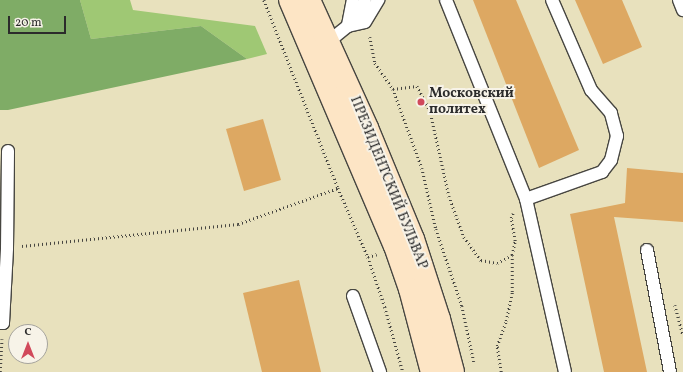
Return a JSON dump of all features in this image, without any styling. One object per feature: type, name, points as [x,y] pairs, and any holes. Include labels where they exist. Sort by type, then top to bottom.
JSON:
[{"type":"main road","name":"ПРЕЗИДЕНТСКИЙ БУЛЬВАР","points":[[290,0],[395,246],[410,289],[432,372]]},
{"type":"main road","name":"ПРЕЗИДЕНТСКИЙ БУЛЬВАР","points":[[309,0],[414,239],[439,319],[453,372]]},
{"type":"lane","points":[[348,26],[353,0]]},
{"type":"lane","points":[[328,42],[348,26],[359,12],[365,0]]},
{"type":"lane","points":[[348,26],[365,22],[378,0]]},
{"type":"lane","points":[[446,0],[526,199],[565,372]]},
{"type":"lane","points":[[526,199],[602,172],[611,160],[617,136],[611,113],[591,90],[552,0]]},
{"type":"lane","points":[[679,0],[683,10]]},
{"type":"lane","points":[[1,323],[7,248],[8,151]]},
{"type":"lane","points":[[647,250],[670,372]]},
{"type":"lane","points":[[353,296],[380,372]]},
{"type":"path","points":[[264,0],[338,188],[368,257],[385,307],[403,372]]},
{"type":"path","points":[[365,22],[369,30],[375,63],[393,89],[422,168],[436,229],[462,306],[474,365]]},
{"type":"path","points":[[393,89],[417,86],[430,110],[450,196],[464,237],[481,260],[496,263],[512,255]]},
{"type":"path","points":[[7,248],[238,224],[338,188]]},
{"type":"path","points":[[502,372],[497,346],[506,321],[512,292],[512,255],[515,241],[511,218],[517,203],[526,199]]},
{"type":"path","points":[[0,372],[1,323]]},
{"type":"green space","points":[[0,0],[80,0],[91,39],[201,26],[247,59],[8,110],[0,110]]},
{"type":"green space","points":[[80,0],[130,0],[133,10],[255,26],[267,54],[247,59],[201,26],[91,39]]},
{"type":"building","points":[[473,0],[516,0],[579,150],[539,168]]},
{"type":"building","points":[[575,0],[622,0],[642,47],[603,64]]},
{"type":"building","points":[[263,119],[281,180],[244,191],[226,129]]},
{"type":"building","points":[[627,168],[683,173],[683,222],[614,217],[647,372],[604,372],[570,214],[625,203]]},
{"type":"building","points":[[299,280],[321,372],[262,372],[243,293]]},
{"type":"place","name":"Московский политех","points":[[421,102]]}]
